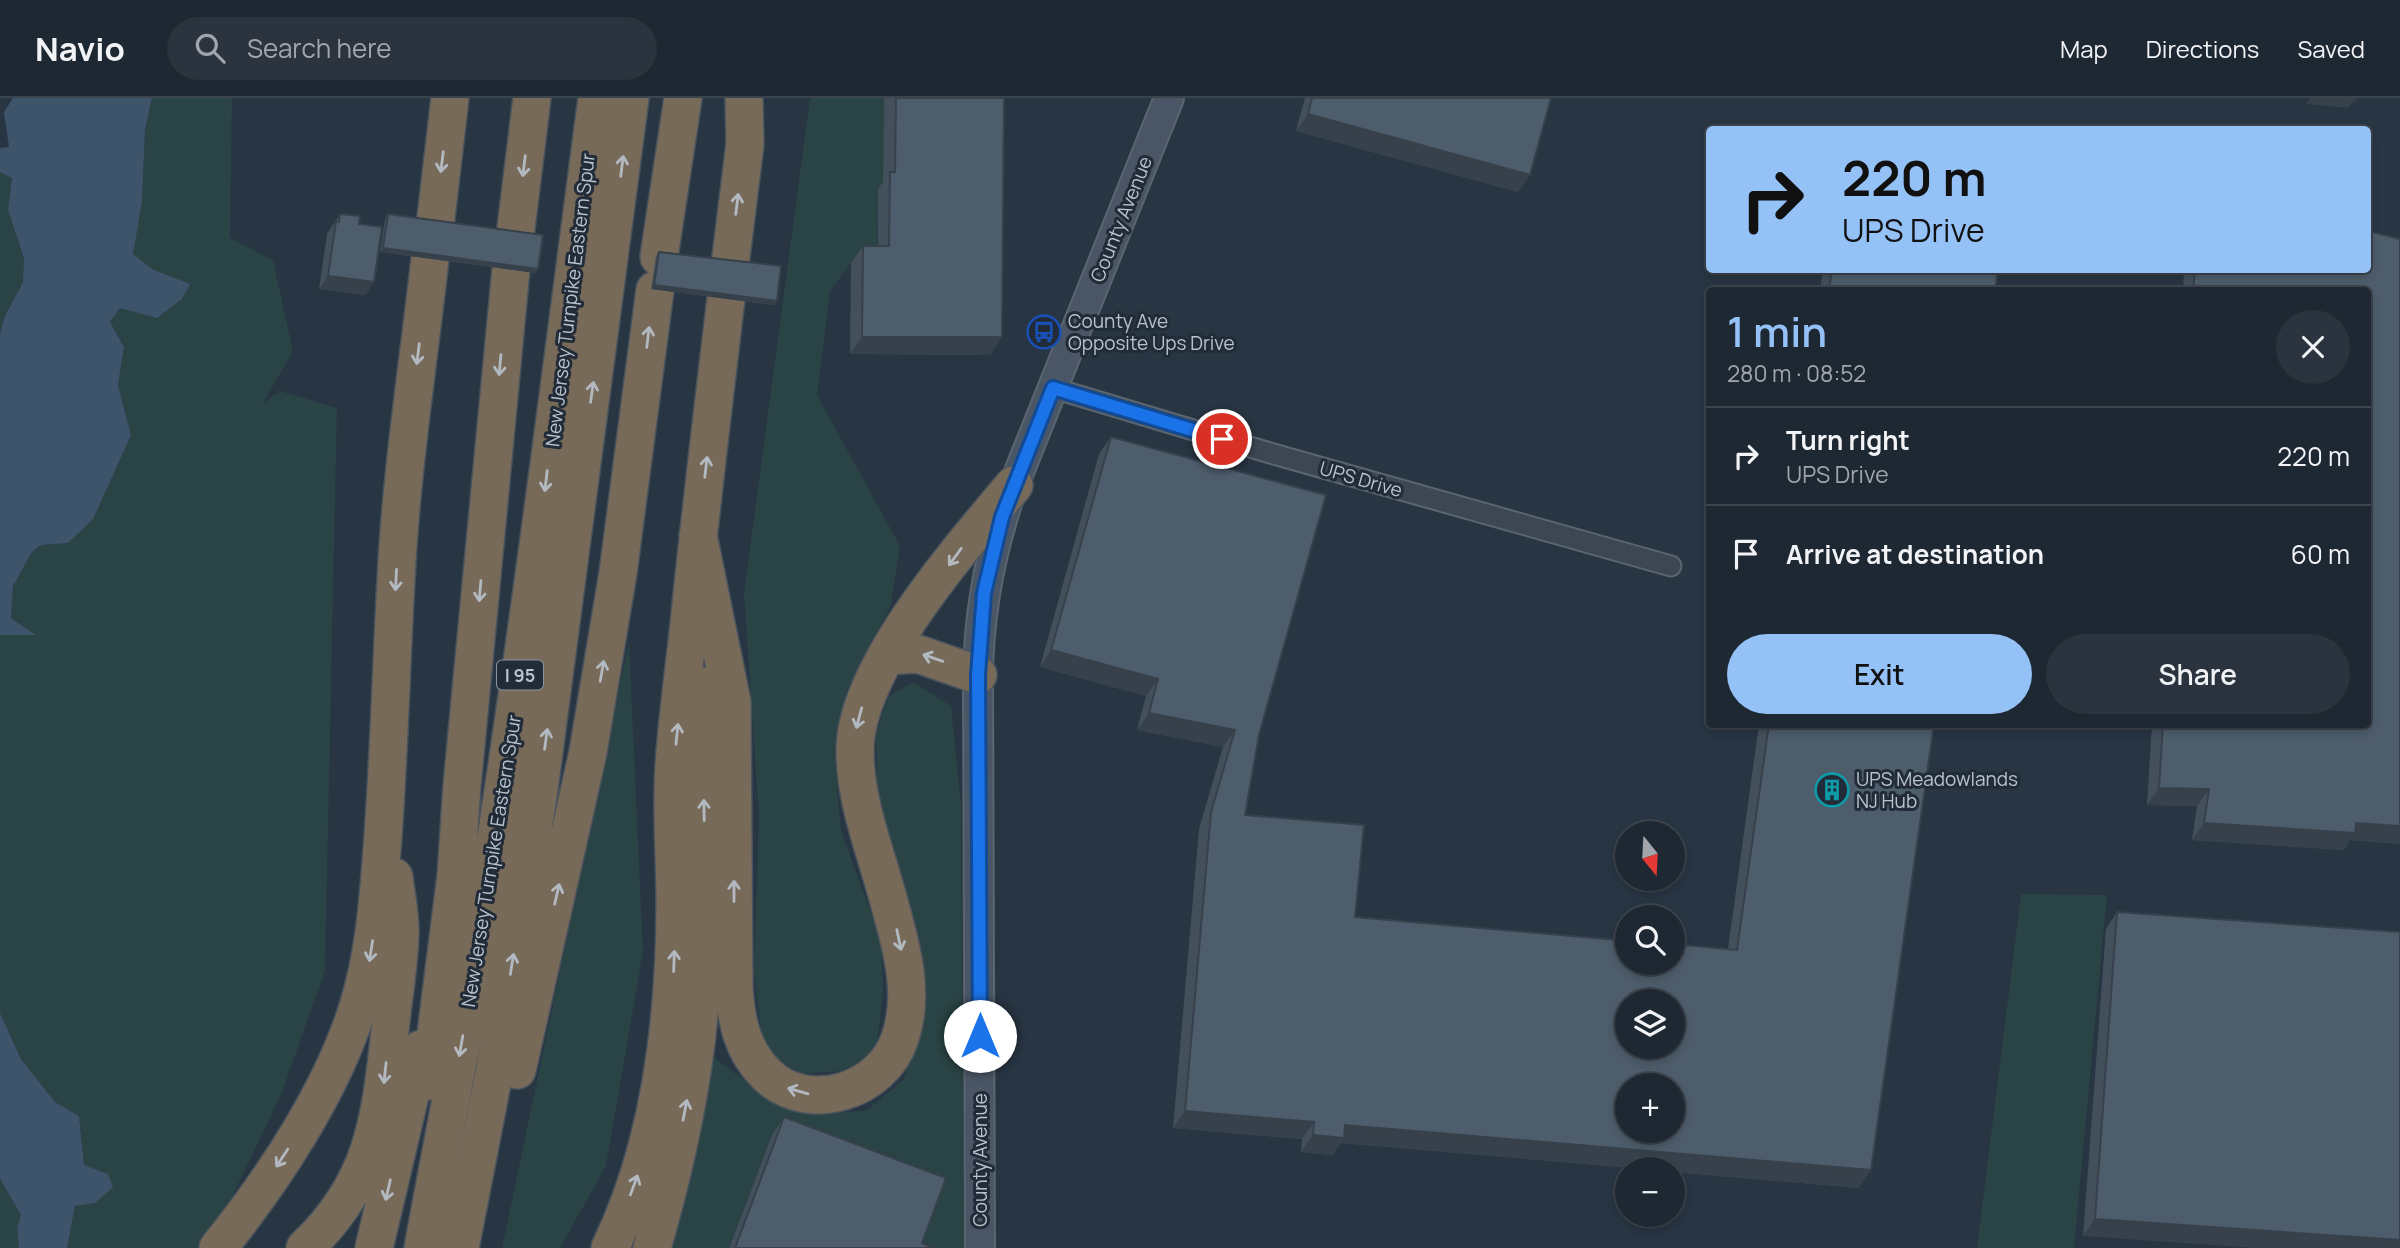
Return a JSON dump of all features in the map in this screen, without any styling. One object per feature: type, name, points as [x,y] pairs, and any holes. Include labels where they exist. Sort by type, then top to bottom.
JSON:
[{"type":"highway","points":[[218,1248],[298,1135],[340,1054],[358,1006],[370,958],[387,785],[393,625],[401,510],[450,98]]},
{"type":"highway","points":[[403,1248],[445,972],[456,876],[462,786],[513,253],[532,98]]},
{"type":"highway","name":"New Jersey Turnpike Eastern Spur","points":[[423,1248],[470,999],[506,773],[597,98]]},
{"type":"highway","name":"New Jersey Turnpike Eastern Spur","points":[[460,1248],[495,1068],[538,797],[630,98]]},
{"type":"highway","points":[[479,1248],[588,752],[618,573],[683,98]]},
{"type":"highway","points":[[610,1248],[638,1177],[648,1143],[662,1075],[671,1006],[676,904],[674,768],[698,535],[745,144],[744,98]]},
{"type":"highway","points":[[698,535],[732,702],[734,988],[738,1023],[749,1052],[765,1074],[777,1083],[808,1094],[839,1092],[870,1079],[883,1068],[893,1055],[905,1023],[907,988],[903,961],[866,821],[856,769],[856,734],[866,696],[899,634],[967,540],[1014,485]]},
{"type":"highway","points":[[652,1248],[690,1087],[703,969],[705,878],[698,535]]},
{"type":"highway","points":[[887,656],[918,653],[978,675]]},
{"type":"highway","points":[[305,1248],[330,1223],[351,1192],[368,1159],[379,1116],[400,929],[387,785]]},
{"type":"highway","points":[[374,1248],[426,1026],[446,875],[462,786]]},
{"type":"main road","name":"County Avenue","points":[[980,1248],[978,675],[986,580],[1014,485],[1169,98]]},
{"type":"street","name":"UPS Drive","points":[[1053,388],[1270,453],[1671,566]]},
{"type":"green space","points":[[152,98],[232,98],[230,238],[273,260],[293,351],[263,403],[280,391],[337,408],[325,971],[281,1095],[224,1214],[198,1248],[67,1248],[75,1206],[95,1203],[108,1174],[84,1165],[79,1116],[55,1102],[21,1059],[0,1013],[0,635],[35,634],[11,618],[13,586],[32,552],[41,545],[68,543],[131,435],[118,385],[124,347],[110,322],[120,308],[189,284],[152,269],[132,254],[142,202],[145,130]]},
{"type":"green space","points":[[810,98],[884,98],[883,189],[878,190],[877,263],[851,263],[830,291],[817,395],[900,546],[891,605],[847,690],[834,750],[841,831],[881,939],[883,992],[876,1053],[841,1071],[803,1074],[763,1050],[754,970],[759,817],[744,593]]},
{"type":"green space","points":[[0,172],[12,177],[8,210],[24,258],[23,282],[5,316],[0,334]]},
{"type":"green space","points":[[629,641],[643,952],[606,1166],[560,1248],[502,1248]]},
{"type":"green space","points":[[913,682],[951,706],[961,804],[964,1248],[914,1248],[772,1135],[729,1248],[670,1248],[712,1056],[768,1098],[813,1113],[866,1111],[904,1079],[920,1025],[878,805],[876,735],[888,697]]},
{"type":"green space","points":[[2021,894],[2107,895],[2074,1248],[1977,1248]]},
{"type":"green space","points":[[0,1179],[21,1215],[17,1227],[19,1248],[0,1248]]},
{"type":"water","points":[[13,98],[152,98],[145,130],[142,202],[133,254],[152,269],[190,284],[182,299],[157,318],[120,308],[110,322],[124,347],[118,385],[131,435],[93,519],[68,543],[41,545],[32,552],[13,586],[11,618],[36,635],[0,635],[0,334],[5,316],[23,282],[24,258],[8,210],[12,178],[0,172],[0,148],[9,147],[4,112]]},
{"type":"water","points":[[0,1013],[21,1059],[55,1102],[79,1116],[84,1165],[108,1174],[113,1187],[95,1203],[75,1206],[67,1248],[19,1248],[17,1227],[21,1215],[0,1179]]},
{"type":"building","points":[[896,98],[1004,98],[1002,337],[862,337],[863,246],[889,246],[890,172],[895,172]]},
{"type":"building","points":[[1312,98],[1551,98],[1530,175],[1308,114]]},
{"type":"building","points":[[340,214],[360,216],[359,224],[382,227],[374,282],[328,276],[336,221],[339,222]]},
{"type":"building","points":[[388,214],[543,235],[538,269],[383,248]]},
{"type":"building","points":[[2371,232],[2400,239],[2400,826],[2356,823],[2355,833],[2204,823],[2209,789],[2159,788],[2163,728],[2371,728],[2371,287],[2193,287],[2195,273],[2371,273]]},
{"type":"building","points":[[659,252],[781,266],[777,301],[654,285]]},
{"type":"building","points":[[1832,273],[1998,273],[1995,287],[1829,287]]},
{"type":"building","name":"UPS Meadowlands NJ Hub","points":[[1111,437],[1326,495],[1259,735],[1245,815],[1364,825],[1355,917],[1615,940],[1615,975],[1685,975],[1685,945],[1737,950],[1768,728],[1933,728],[1871,1170],[1345,1125],[1344,1138],[1313,1135],[1314,1122],[1185,1111],[1211,812],[1235,730],[1149,713],[1158,679],[1051,650]]},
{"type":"building","points":[[2117,912],[2400,932],[2400,1240],[2095,1219]]},
{"type":"building","points":[[784,1117],[946,1178],[922,1243],[932,1248],[735,1248]]},
{"type":"place","name":"County Ave Opposite Ups Drive","points":[[1044,332]]},
{"type":"place","name":"UPS Meadowlands NJ Hub","points":[[1832,790]]},
{"type":"route","points":[[980,1036],[978,675],[984,593],[1002,517],[1053,388],[1222,439]]}]
